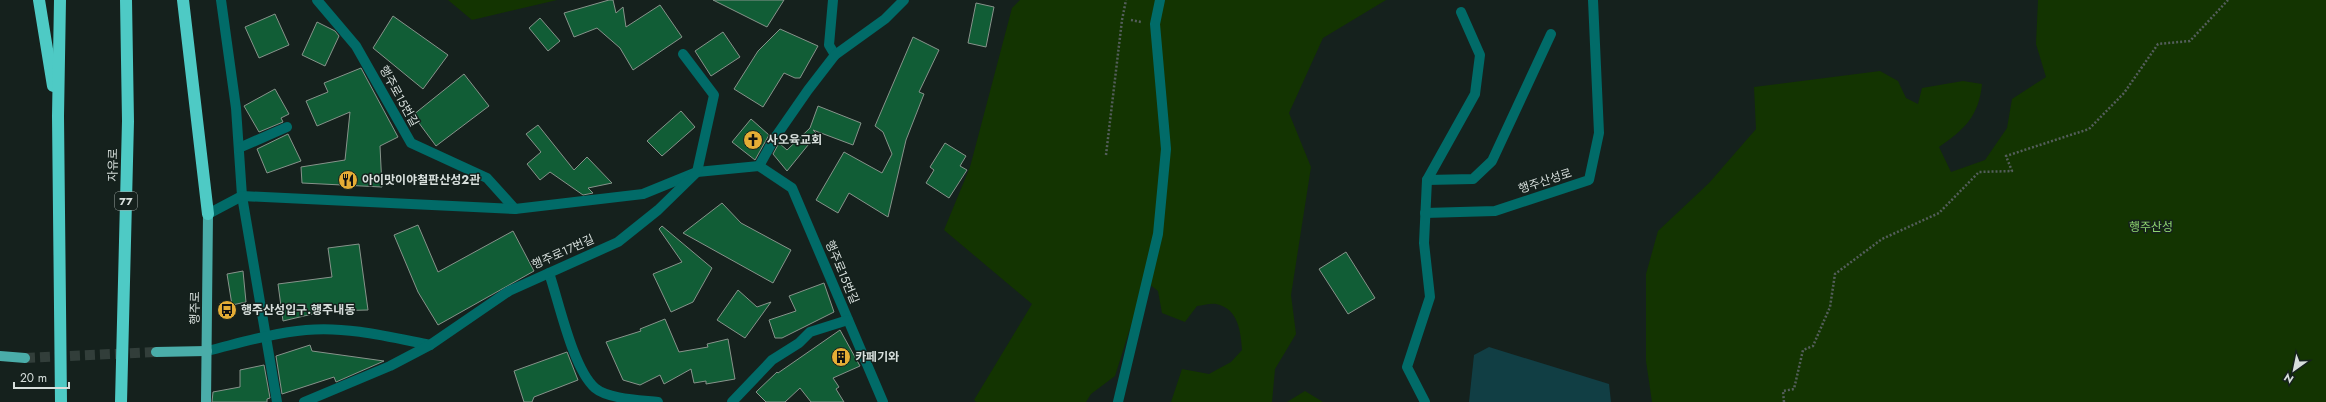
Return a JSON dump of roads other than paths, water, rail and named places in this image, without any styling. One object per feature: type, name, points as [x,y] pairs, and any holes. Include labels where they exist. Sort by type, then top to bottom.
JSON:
[{"type":"highway","points":[[39,0],[58,116]]},
{"type":"highway","points":[[60,0],[58,116],[61,402]]},
{"type":"highway","name":"자유로","points":[[121,402],[128,121],[126,0]]},
{"type":"highway","points":[[183,0],[208,214]]},
{"type":"main road","name":"행주로","points":[[206,402],[208,214]]},
{"type":"main road","points":[[156,352],[207,352]]},
{"type":"main road","points":[[0,356],[25,358]]},
{"type":"street","points":[[220,0],[236,108],[242,196],[277,402]]},
{"type":"street","name":"행주로15번길","points":[[317,0],[356,46],[411,143],[486,178],[515,210]]},
{"type":"street","points":[[833,0],[829,44],[835,55]]},
{"type":"street","points":[[208,214],[242,196],[515,210],[643,194],[697,172],[759,166],[783,127],[835,55],[886,19],[904,0]]},
{"type":"street","points":[[1118,402],[1158,234],[1166,149],[1155,24],[1160,0]]},
{"type":"street","name":"행주산성로","points":[[1425,213],[1495,211],[1589,180],[1600,133],[1592,0]]},
{"type":"street","points":[[1425,402],[1407,367],[1430,297],[1424,244],[1427,180],[1475,94],[1480,55],[1460,12]]},
{"type":"street","points":[[1427,180],[1473,179],[1492,161],[1551,34]]},
{"type":"street","points":[[683,54],[714,95],[697,172]]},
{"type":"street","points":[[239,148],[287,126]]},
{"type":"street","name":"행주로15번길","points":[[759,166],[792,188],[883,402]]},
{"type":"street","name":"행주로17번길","points":[[304,402],[390,366],[430,345],[509,291],[618,242],[658,210],[697,172]]},
{"type":"street","points":[[549,273],[580,371],[596,389],[620,397],[658,402]]},
{"type":"street","points":[[732,402],[772,360],[799,343],[810,332],[848,320]]},
{"type":"street","points":[[207,352],[266,336],[307,330],[369,333],[430,345]]},
{"type":"water","points":[[1489,347],[1609,384],[1611,402],[1469,402],[1474,355]]},
{"type":"tunnel","points":[[25,358],[156,352]]},
{"type":"place","name":"사오육교회","points":[[753,140]]},
{"type":"place","name":"아이맛이야철판산성2관","points":[[348,180]]},
{"type":"place","name":"행주산성입구.행주내동","points":[[227,310]]},
{"type":"place","name":"카페기와","points":[[841,357]]},
{"type":"park label","name":"행주산성","points":[[2151,227]]}]
